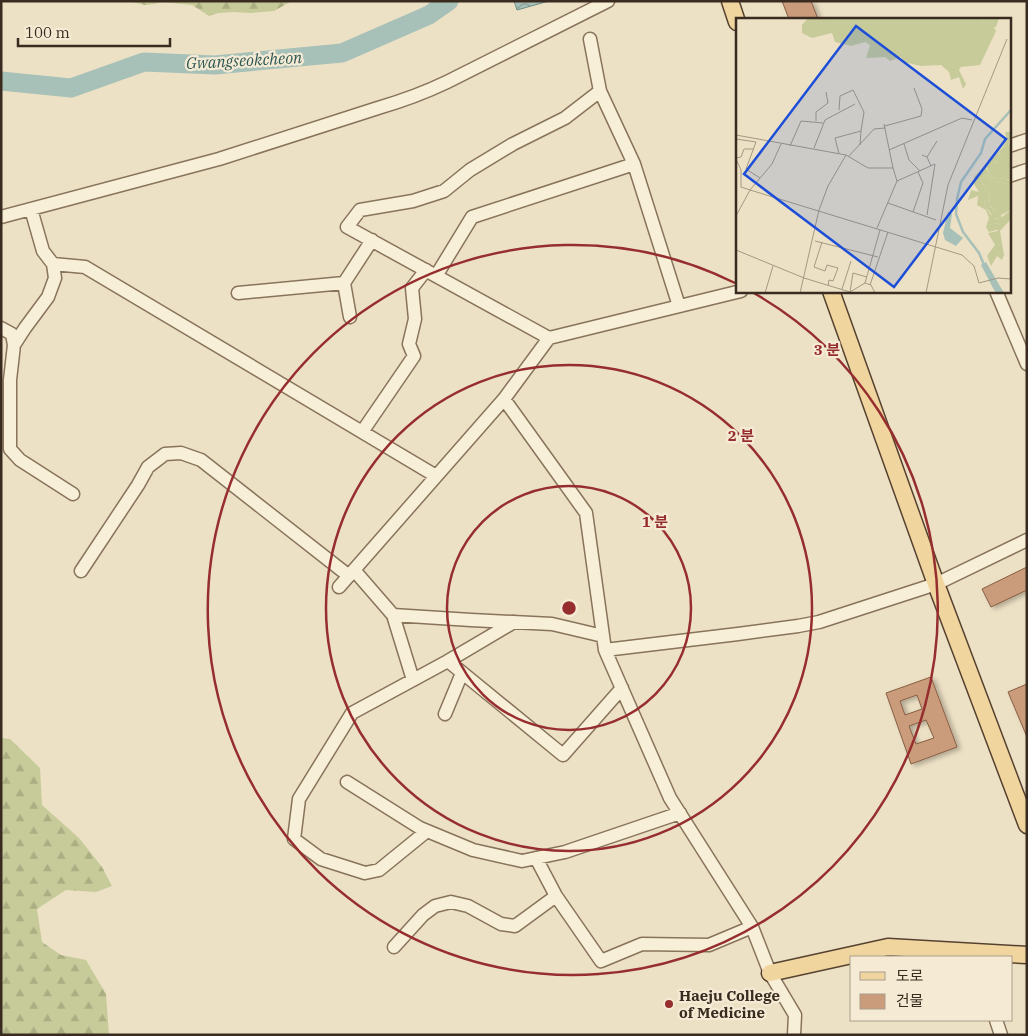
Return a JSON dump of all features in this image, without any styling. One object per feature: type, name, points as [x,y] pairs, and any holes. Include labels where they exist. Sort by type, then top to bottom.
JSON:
[{"type":"main road","points":[[730,1],[736,19]]},
{"type":"main road","points":[[832,292],[936,584],[1027,825]]},
{"type":"main road","points":[[770,973],[888,947],[1027,955]]},
{"type":"street","points":[[1,216],[219,159],[399,102],[447,82],[608,1]]},
{"type":"street","points":[[590,38],[600,91],[634,164],[679,306]]},
{"type":"street","points":[[549,338],[347,227],[360,210],[413,202],[444,191],[470,170],[513,144],[565,118],[600,91]]},
{"type":"street","points":[[1010,146],[1027,140]]},
{"type":"street","points":[[362,432],[414,356],[409,344],[415,319],[412,288],[431,273],[472,217],[634,164]]},
{"type":"street","points":[[1010,176],[1027,170]]},
{"type":"street","points":[[14,345],[48,297],[56,278],[53,264],[43,250],[31,209]]},
{"type":"street","points":[[350,317],[344,283],[372,240]]},
{"type":"street","points":[[53,264],[85,267],[436,476]]},
{"type":"street","points":[[238,293],[344,283]]},
{"type":"street","points":[[339,587],[504,399],[549,338],[737,292]]},
{"type":"street","points":[[996,292],[1027,364]]},
{"type":"street","points":[[1,328],[12,334],[14,345],[10,380],[10,449],[20,460],[73,494]]},
{"type":"street","points":[[504,399],[586,513],[605,650],[670,798],[752,927],[770,973],[795,1015],[794,1035]]},
{"type":"street","points":[[81,571],[148,467],[165,454],[181,453],[201,460],[352,573],[393,614],[413,680]]},
{"type":"street","points":[[605,650],[819,622],[936,584],[1027,540]]},
{"type":"street","points":[[393,614],[552,624],[603,636]]},
{"type":"street","points":[[427,831],[379,870],[365,873],[322,859],[294,839],[299,799],[352,713],[448,661],[514,622]]},
{"type":"street","points":[[448,661],[563,756],[622,688]]},
{"type":"street","points":[[445,714],[462,673]]},
{"type":"street","points":[[347,782],[420,828],[473,850],[522,860],[565,852],[680,813]]},
{"type":"street","points":[[536,858],[556,896],[601,961],[642,944],[709,945],[752,927]]},
{"type":"street","points":[[394,947],[423,915],[435,906],[451,902],[468,906],[501,924],[515,926],[556,896]]},
{"type":"street","points":[[996,1021],[1000,1035]]},
{"type":"green space","points":[[128,1],[292,1],[274,11],[218,13],[209,16],[192,5],[162,2],[145,5]]},
{"type":"green space","points":[[1,738],[10,739],[40,768],[42,805],[79,838],[102,867],[112,886],[96,892],[66,890],[37,909],[42,942],[61,955],[86,960],[106,994],[109,1035],[1,1035]]},
{"type":"water","points":[[514,1],[549,1],[517,10]]},
{"type":"building","points":[[782,1],[811,1],[818,18],[789,18]]},
{"type":"building","points":[[1027,567],[1027,590],[991,607],[982,589]]},
{"type":"building","points":[[931,677],[957,747],[911,764],[886,693]],"holes":[[[917,695],[922,709],[905,715],[900,701]],[[926,720],[934,738],[916,744],[909,726]]]},
{"type":"building","points":[[1027,684],[1027,737],[1008,692]]},
{"type":"waterway","name":"Gwangseokcheon","points":[[1,81],[71,88],[144,62],[215,65],[342,53],[429,15],[449,1]]},
{"type":"place","name":"Haeju College of Medicine","points":[[669,1004]]}]
